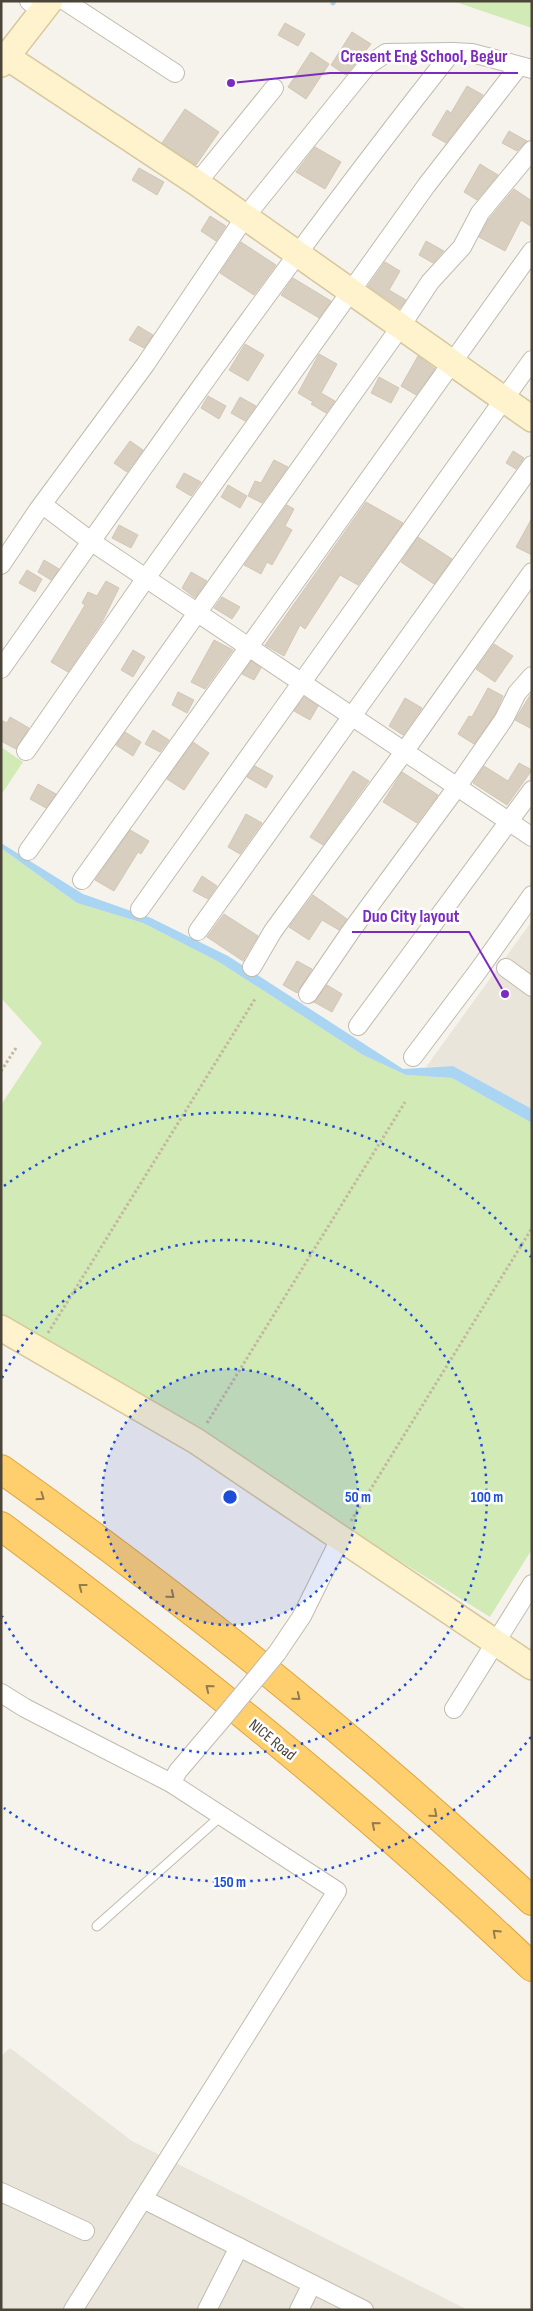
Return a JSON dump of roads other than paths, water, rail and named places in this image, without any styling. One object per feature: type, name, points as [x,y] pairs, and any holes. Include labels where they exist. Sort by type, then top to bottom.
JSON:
[{"type":"highway","points":[[1,1469],[81,1525],[163,1588],[321,1716],[532,1901]]},
{"type":"highway","name":"NICE Road","points":[[1,1526],[77,1583],[279,1744],[415,1859],[532,1967]]},
{"type":"street","points":[[65,1],[175,74]]},
{"type":"street","points":[[40,4],[4,60],[197,183],[532,419]]},
{"type":"street","points":[[1,669],[297,254],[379,143],[452,52]]},
{"type":"street","points":[[1,565],[145,365],[245,217],[367,66],[386,53],[452,52],[472,53],[525,67],[426,186],[146,578],[26,751]]},
{"type":"street","points":[[197,183],[274,88]]},
{"type":"street","points":[[28,851],[401,326],[430,282],[462,247],[480,213],[532,150]]},
{"type":"street","points":[[82,880],[247,646],[453,364],[532,251]]},
{"type":"street","points":[[140,909],[300,681],[532,360]]},
{"type":"street","points":[[198,932],[351,714],[532,465]]},
{"type":"street","points":[[41,507],[47,508],[92,542],[532,837]]},
{"type":"street","points":[[252,967],[273,931],[404,752],[532,572]]},
{"type":"street","points":[[308,994],[351,931],[457,788],[504,719],[516,692],[532,676]]},
{"type":"street","points":[[358,1026],[532,790]]},
{"type":"street","points":[[413,1057],[532,895]]},
{"type":"street","points":[[506,968],[532,987]]},
{"type":"street","points":[[1,1328],[196,1441],[532,1666]]},
{"type":"street","points":[[171,1783],[178,1771],[277,1653],[302,1616],[340,1539]]},
{"type":"street","points":[[454,1709],[532,1584]]},
{"type":"street","points":[[1,1693],[25,1708],[171,1783],[337,1891],[74,2310]]},
{"type":"street","points":[[1,2192],[85,2231]]},
{"type":"street","points":[[143,2199],[364,2310]]},
{"type":"street","points":[[207,2310],[239,2247]]},
{"type":"street","points":[[299,2310],[312,2284]]},
{"type":"lane","points":[[97,1926],[221,1816]]},
{"type":"water","points":[[1,843],[83,894],[151,918],[228,956],[403,1069],[453,1066],[532,1109],[532,1123],[452,1078],[406,1075],[363,1055],[219,962],[143,923],[77,903],[1,848]]},
{"type":"place","name":"Cresent Eng School, Begur","points":[[231,83]]},
{"type":"place","name":"Duo City layout","points":[[505,994]]}]
